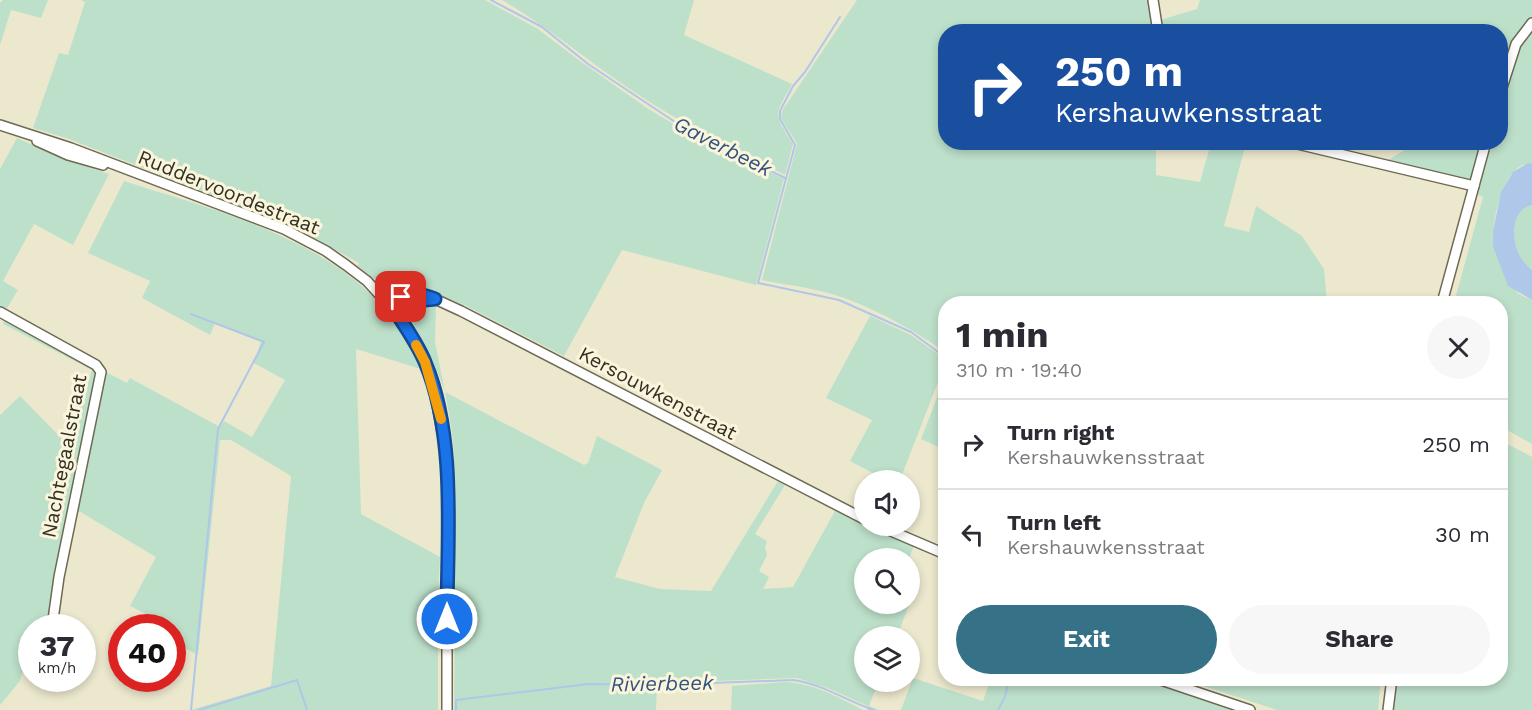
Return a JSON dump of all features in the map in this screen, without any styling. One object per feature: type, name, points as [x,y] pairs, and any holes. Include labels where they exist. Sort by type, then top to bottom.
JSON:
[{"type":"street","points":[[1153,0],[1157,24]]},
{"type":"street","points":[[1508,69],[1516,44],[1532,23]]},
{"type":"street","name":"Ruddervoordestraat","points":[[0,125],[16,130],[68,155],[121,168],[306,240],[353,270],[389,303],[425,362],[435,393],[447,459],[447,710]]},
{"type":"street","points":[[1323,150],[1474,186]]},
{"type":"street","points":[[1445,296],[1484,150]]},
{"type":"street","name":"Kersouwkenstraat","points":[[389,303],[410,294],[422,294],[435,299],[854,514]]},
{"type":"street","points":[[397,314],[415,301],[435,299]]},
{"type":"street","name":"Nachtegaalstraat","points":[[0,312],[96,365],[101,372],[59,577],[54,614]]},
{"type":"street","points":[[903,536],[938,551]]},
{"type":"street","points":[[1179,686],[1250,710]]},
{"type":"street","points":[[1388,710],[1391,686]]},
{"type":"green space","points":[[3,0],[48,0],[41,18],[11,10],[0,45],[0,3]]},
{"type":"green space","points":[[81,0],[485,0],[538,29],[647,108],[693,136],[784,179],[756,285],[622,250],[564,356],[464,305],[426,289],[393,294],[358,266],[359,263],[296,228],[69,139],[33,128],[59,53],[68,55],[85,2]]},
{"type":"green space","points":[[502,0],[694,0],[684,35],[792,84],[778,114],[793,144],[785,175],[658,107]]},
{"type":"green space","points":[[857,0],[1149,0],[1153,24],[938,24],[938,150],[1156,150],[1156,175],[1200,182],[1209,150],[1244,150],[1224,226],[1249,232],[1256,206],[1302,236],[1324,269],[1326,296],[938,296],[938,347],[900,324],[852,301],[819,291],[762,280],[797,144],[781,118],[782,111]]},
{"type":"green space","points":[[1200,0],[1532,0],[1532,164],[1522,165],[1506,182],[1494,223],[1493,245],[1516,291],[1532,300],[1532,444],[1508,430],[1508,296],[1456,296],[1483,197],[1476,194],[1479,184],[1386,161],[1405,150],[1508,150],[1508,24],[1161,24],[1160,20],[1197,9]]},
{"type":"green space","points":[[17,138],[57,156],[109,174],[73,245],[34,224],[3,281],[18,290],[5,311],[0,308],[0,169]]},
{"type":"green space","points":[[124,181],[230,215],[300,245],[332,264],[361,286],[386,311],[405,339],[421,369],[356,349],[361,514],[440,557],[438,710],[191,710],[271,686],[291,476],[231,440],[220,440],[198,655],[186,649],[186,614],[146,614],[130,606],[156,557],[77,510],[106,372],[127,383],[130,378],[220,427],[224,421],[252,437],[285,380],[254,363],[261,341],[215,323],[210,335],[142,298],[150,281],[88,253]]},
{"type":"green space","points":[[1532,205],[1532,270],[1518,253],[1514,233],[1521,211]]},
{"type":"green space","points":[[419,302],[436,306],[435,342],[445,390],[410,314]]},
{"type":"green space","points":[[6,316],[99,367],[53,584],[50,614],[18,614],[18,683],[0,705],[0,415],[20,396],[64,441],[79,378],[89,380],[92,370],[3,324]]},
{"type":"green space","points":[[870,316],[911,335],[938,354],[938,382],[904,470],[867,470],[850,461],[872,420],[826,398]]},
{"type":"green space","points":[[445,392],[584,465],[588,463],[597,436],[662,470],[644,503],[615,577],[660,589],[711,591],[778,481],[785,485],[755,534],[767,541],[765,547],[767,555],[759,571],[769,577],[763,589],[793,587],[836,509],[854,518],[854,536],[893,536],[914,546],[913,548],[854,548],[854,614],[906,614],[901,626],[854,626],[854,692],[875,692],[869,706],[879,710],[867,710],[868,706],[830,689],[797,678],[657,683],[656,710],[454,710],[456,489],[452,432]]},
{"type":"green space","points":[[938,395],[938,447],[921,439]]},
{"type":"green space","points":[[1508,444],[1532,457],[1532,710],[1392,710],[1395,686],[1508,686]]},
{"type":"green space","points":[[920,680],[983,701],[988,686],[1164,686],[1236,710],[901,710],[908,692],[920,692]]},
{"type":"green space","points":[[785,682],[815,688],[863,710],[731,710],[732,686]]},
{"type":"green space","points":[[1204,686],[1380,686],[1378,710],[1277,710]]},
{"type":"water","points":[[1528,163],[1532,164],[1532,205],[1521,211],[1514,233],[1518,253],[1532,270],[1532,300],[1508,286],[1493,247],[1493,231],[1501,192],[1513,172]]},
{"type":"waterway","name":"Gaverbeek","points":[[491,0],[542,27],[588,64],[684,128],[785,178]]},
{"type":"waterway","name":"Gaverbeek","points":[[840,17],[805,72],[793,86],[780,111],[780,119],[795,145],[758,283],[839,300],[911,332],[938,352]]},
{"type":"waterway","points":[[191,314],[264,342],[218,429],[191,710]]},
{"type":"waterway","points":[[199,710],[297,680],[307,710]]},
{"type":"waterway","name":"Rivierbeek","points":[[456,710],[456,700],[589,684],[659,685],[793,680],[814,685],[874,710]]},
{"type":"waterway","name":"Gaverbeek","points":[[998,710],[1005,697],[1007,686]]},
{"type":"slow traffic","points":[[416,345],[425,362],[441,419]]},
{"type":"route","points":[[401,297],[422,294],[435,299],[415,301],[397,314],[411,334],[425,362],[442,423],[447,459],[447,619]]}]
